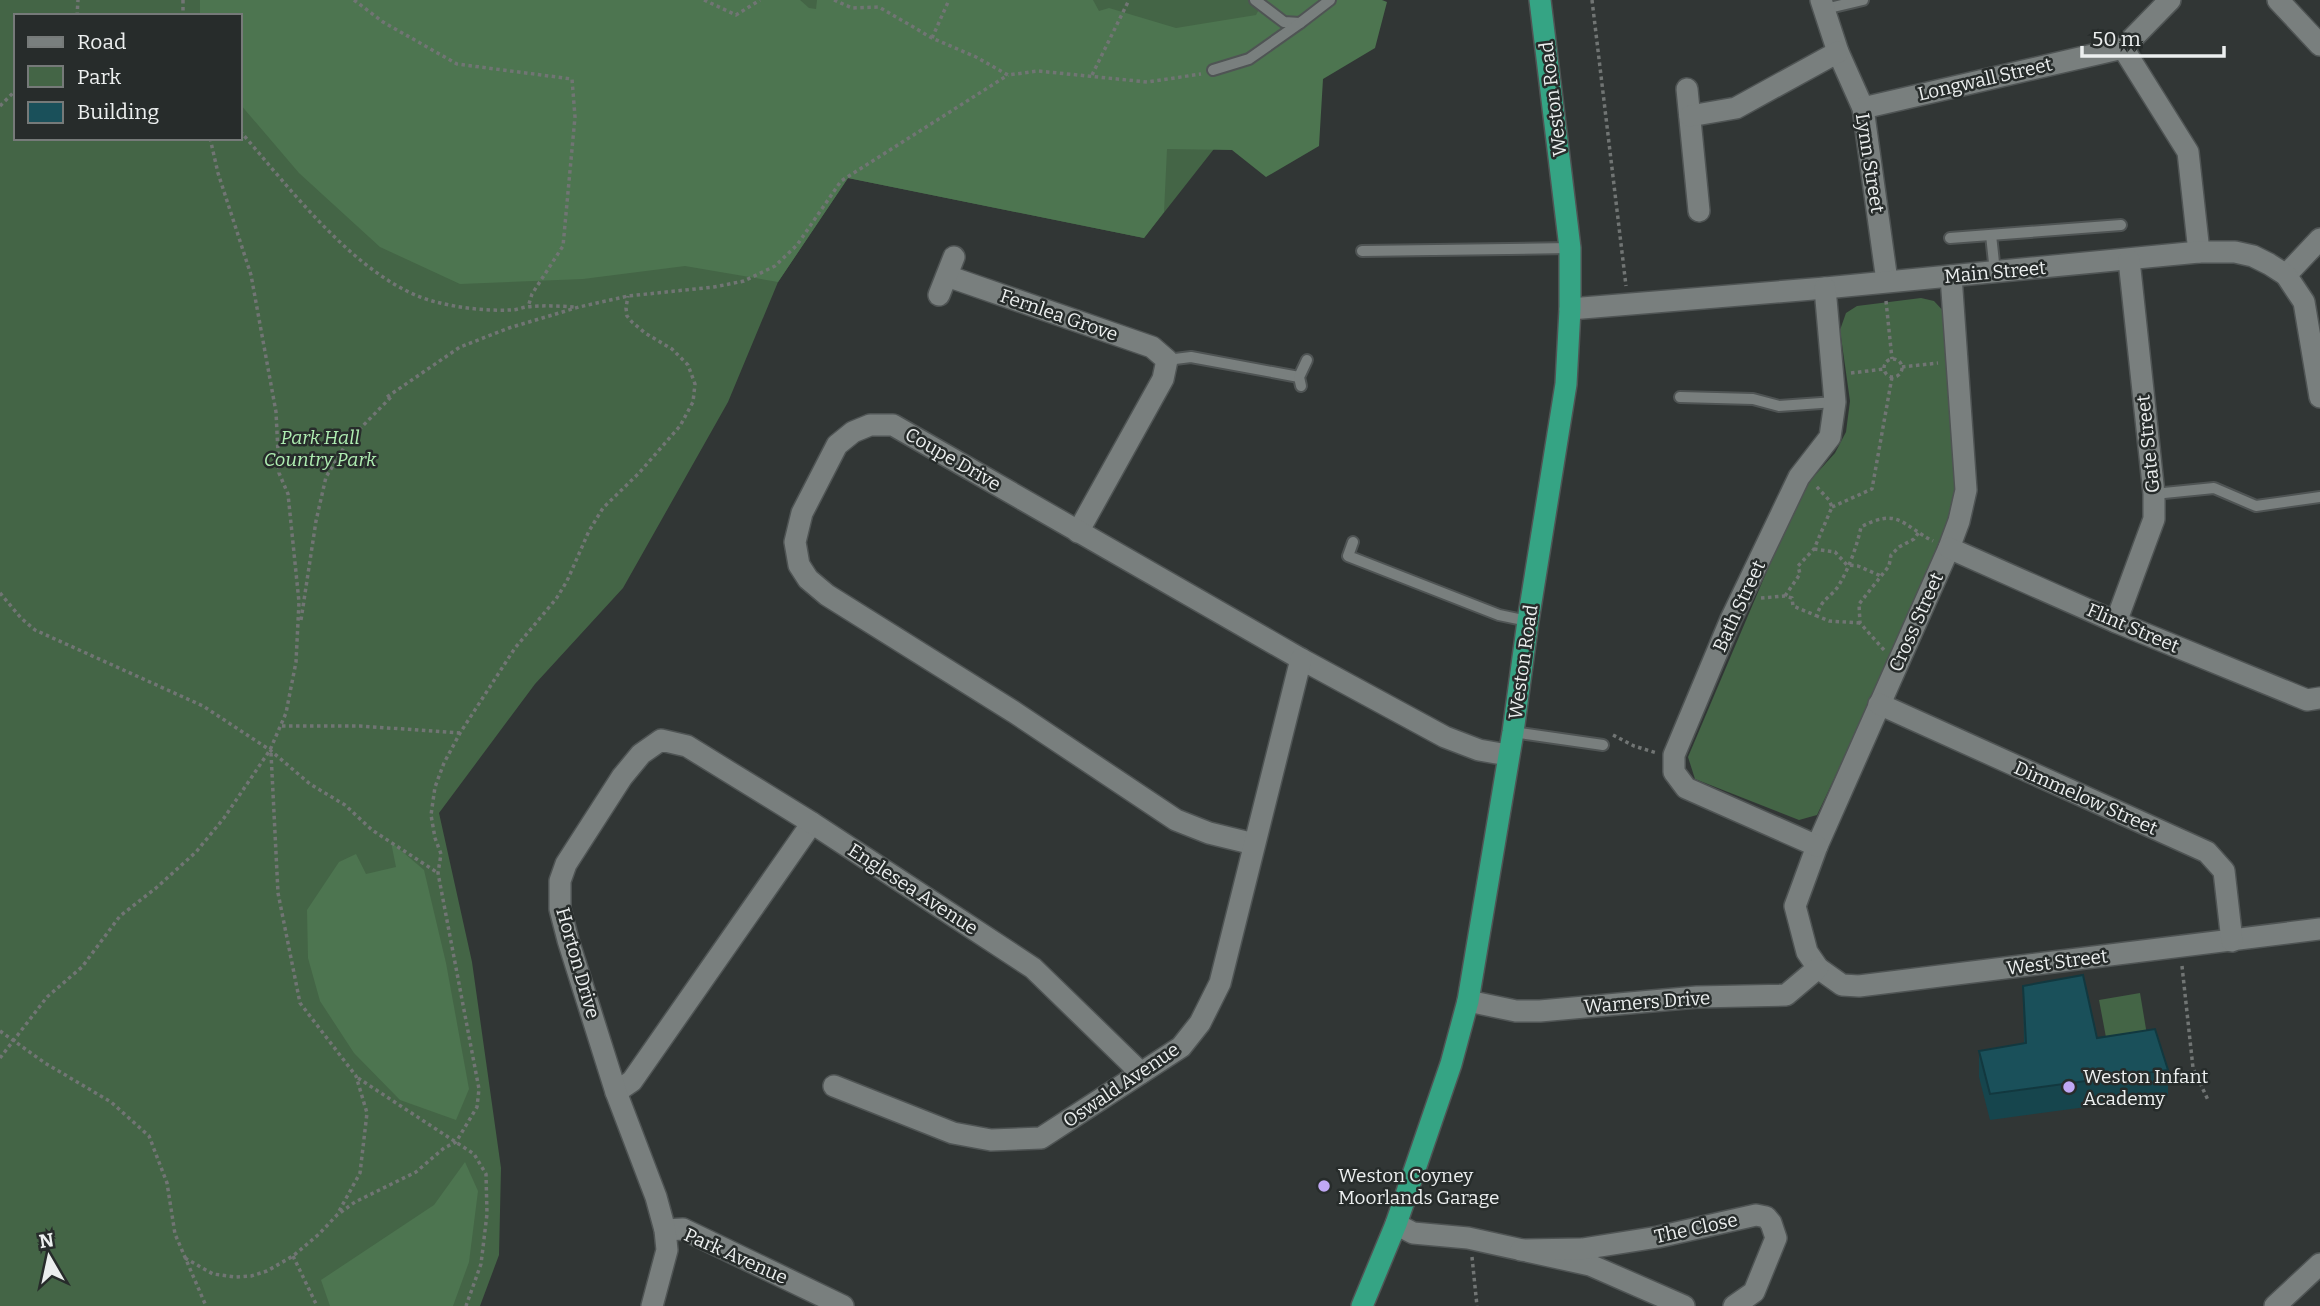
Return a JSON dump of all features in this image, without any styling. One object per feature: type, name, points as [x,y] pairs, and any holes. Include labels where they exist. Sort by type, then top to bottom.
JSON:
[{"type":"highway","name":"Weston Road","points":[[1362,1306],[1396,1224],[1451,1064],[1468,1001],[1513,732],[1566,384],[1570,248],[1541,0]]},
{"type":"street","points":[[2170,0],[2123,48],[2188,152],[2199,252]]},
{"type":"street","points":[[2278,0],[2320,45]]},
{"type":"street","name":"Lynn Street","points":[[1823,4],[1838,52],[1863,107],[1886,281]]},
{"type":"street","name":"Longwall Street","points":[[1863,107],[2123,48]]},
{"type":"street","points":[[1690,116],[1736,108],[1838,52]]},
{"type":"street","points":[[1688,89],[1699,211]]},
{"type":"street","points":[[2286,275],[2320,239]]},
{"type":"street","name":"Main Street","points":[[1570,309],[2199,252],[2235,252],[2253,256],[2286,275],[2304,302],[2320,397]]},
{"type":"street","name":"Gate Street","points":[[2116,622],[2154,519],[2154,494],[2129,260]]},
{"type":"street","name":"Fernlea Grove","points":[[947,276],[1152,347],[1167,360]]},
{"type":"street","name":"Cross Street","points":[[1812,960],[1795,906],[1817,846],[1949,548],[1966,490],[1951,276]]},
{"type":"street","name":"Bath Street","points":[[1817,846],[1686,788],[1674,772],[1674,755],[1744,593],[1800,477],[1830,437],[1835,402],[1825,288]]},
{"type":"street","points":[[1078,532],[1163,379],[1167,360]]},
{"type":"street","name":"Coupe Drive","points":[[1254,844],[1209,833],[1176,820],[1014,712],[827,595],[808,579],[799,565],[795,541],[802,513],[836,445],[853,432],[870,425],[893,425],[1301,659],[1445,737],[1479,750],[1508,755]]},
{"type":"street","name":"Flint Street","points":[[1949,548],[2116,622],[2307,700],[2320,698]]},
{"type":"street","name":"Oswald Avenue","points":[[834,1086],[953,1133],[991,1140],[1041,1138],[1181,1047],[1200,1023],[1220,983],[1301,659]]},
{"type":"street","name":"Dimmelow Street","points":[[1879,704],[2207,852],[2224,871],[2232,941]]},
{"type":"street","name":"Englesea Avenue","points":[[661,740],[687,746],[812,823],[1032,968],[1141,1073]]},
{"type":"street","name":"Horton Drive","points":[[652,1306],[667,1251],[666,1230],[615,1092],[560,909],[560,881],[566,864],[622,777],[640,754],[661,740]]},
{"type":"street","points":[[615,1092],[632,1081],[812,823]]},
{"type":"street","name":"West Street","points":[[1812,960],[1842,985],[1859,986],[2320,929]]},
{"type":"street","name":"Warners Drive","points":[[1468,1001],[1516,1011],[1540,1011],[1697,997],[1786,995],[1812,960]]},
{"type":"street","name":"The Close","points":[[1521,1250],[1583,1249],[1658,1237],[1756,1215],[1766,1217],[1776,1238],[1754,1292],[1734,1306]]},
{"type":"street","name":"The Close","points":[[1396,1224],[1413,1233],[1468,1238],[1590,1265],[1684,1306]]},
{"type":"street","name":"Park Avenue","points":[[666,1230],[683,1229],[843,1306]]},
{"type":"street","points":[[2275,1306],[2320,1264]]},
{"type":"lane","points":[[1255,0],[1284,22],[1300,23]]},
{"type":"lane","points":[[1213,71],[1249,60],[1330,0]]},
{"type":"lane","name":"Lynn Street","points":[[1823,4],[1863,0]]},
{"type":"lane","points":[[1950,238],[2121,225]]},
{"type":"lane","points":[[1991,235],[1995,272]]},
{"type":"lane","points":[[1362,251],[1570,248]]},
{"type":"lane","points":[[1167,360],[1191,357],[1300,382],[1307,360]]},
{"type":"lane","points":[[1680,397],[1753,399],[1779,406],[1835,402]]},
{"type":"lane","points":[[2154,494],[2214,488],[2256,506],[2320,497]]},
{"type":"lane","points":[[1353,542],[1348,556],[1499,615],[1528,621]]},
{"type":"lane","points":[[1513,732],[1603,745]]},
{"type":"path","points":[[354,0],[383,22],[457,64],[572,79],[575,117],[563,246],[532,295],[528,307]]},
{"type":"path","points":[[704,0],[736,15],[760,0]]},
{"type":"path","points":[[834,0],[852,8],[879,7],[932,38],[1009,75]]},
{"type":"path","points":[[932,38],[949,0]]},
{"type":"path","points":[[1092,75],[1129,0]]},
{"type":"path","points":[[1592,0],[1628,303]]},
{"type":"path","points":[[387,397],[460,347],[509,328],[579,307],[628,296],[744,281],[775,266],[797,245],[841,181],[1009,75],[1038,71],[1147,82],[1213,71]]},
{"type":"path","points":[[0,106],[14,92]]},
{"type":"path","points":[[242,133],[327,229],[387,280],[410,293],[436,302],[513,310],[528,307],[579,307]]},
{"type":"path","points":[[210,140],[218,173],[251,275],[276,412],[279,473],[289,494],[295,549],[299,636]]},
{"type":"path","points":[[1886,281],[1892,359]]},
{"type":"path","points":[[185,1258],[213,1274],[251,1276],[267,1270],[293,1256],[355,1202],[416,1172],[444,1148],[456,1142],[477,1107],[479,1088],[438,873],[441,854],[431,815],[435,787],[460,733],[515,648],[556,599],[567,581],[589,531],[603,508],[639,473],[680,426],[693,402],[695,384],[688,365],[672,349],[632,323],[627,316],[628,296]]},
{"type":"path","points":[[1884,369],[1886,362],[1892,359],[1899,361],[1902,367],[1899,375],[1892,377]]},
{"type":"path","points":[[1902,367],[1958,361]]},
{"type":"path","points":[[1833,374],[1884,369]]},
{"type":"path","points":[[1884,369],[1892,377]]},
{"type":"path","points":[[1784,596],[1800,574],[1798,566],[1814,549],[1832,507],[1872,489],[1892,377]]},
{"type":"path","points":[[0,1058],[47,997],[82,967],[120,916],[196,852],[225,817],[270,750],[282,726],[296,662],[316,521],[326,477],[348,441],[401,386]]},
{"type":"path","points":[[1800,477],[1818,487],[1832,507]]},
{"type":"path","points":[[1816,616],[1826,596],[1838,586],[1858,544],[1861,527],[1872,521],[1880,517],[1894,517],[1949,548]]},
{"type":"path","points":[[1899,659],[1887,653],[1860,623],[1859,604],[1889,566],[1891,555],[1914,539],[1919,532]]},
{"type":"path","points":[[1814,549],[1835,552],[1847,565],[1858,566],[1881,576]]},
{"type":"path","points":[[0,593],[35,630],[203,706],[270,750],[310,784],[345,805],[372,830],[438,873]]},
{"type":"path","points":[[1744,593],[1765,599],[1784,596],[1792,598],[1793,606],[1829,621],[1860,623]]},
{"type":"path","points":[[282,726],[359,726],[460,733]]},
{"type":"path","points":[[270,750],[278,893],[300,1003],[356,1076],[474,1154],[486,1174],[487,1214],[481,1264],[466,1306]]},
{"type":"path","points":[[2179,947],[2193,1068],[2208,1100]]},
{"type":"path","points":[[0,1031],[46,1063],[111,1102],[149,1136],[167,1183],[175,1234],[206,1306]]},
{"type":"path","points":[[337,1215],[360,1173],[367,1113],[356,1076]]},
{"type":"path","points":[[1468,1238],[1477,1306]]},
{"type":"path","points":[[293,1256],[317,1306]]},
{"type":"green space","name":"Park Hall Country Park","points":[[0,0],[1331,0],[1144,238],[848,178],[778,282],[728,402],[623,588],[535,684],[439,813],[472,962],[501,1168],[499,1255],[480,1306],[0,1306]]},
{"type":"green space","points":[[200,0],[800,0],[809,8],[816,9],[817,0],[1093,0],[1099,11],[1109,8],[1176,28],[1256,15],[1264,0],[1387,2],[1375,48],[1323,79],[1319,146],[1266,177],[1232,150],[1167,149],[1164,212],[1144,238],[848,178],[778,282],[685,266],[583,279],[460,284],[380,247],[299,173],[242,106],[242,14],[200,14]]},
{"type":"green space","points":[[1921,298],[1934,301],[1947,315],[1960,489],[1946,541],[1817,815],[1799,820],[1695,779],[1688,757],[1786,526],[1807,484],[1835,453],[1846,432],[1850,401],[1840,330],[1846,313],[1857,306]]},
{"type":"green space","points":[[391,842],[424,870],[446,963],[469,1089],[456,1120],[400,1100],[354,1053],[320,1001],[308,958],[307,910],[339,862],[356,854],[366,874],[396,867]]},
{"type":"green space","points":[[2140,993],[2148,1041],[2108,1048],[2099,1000]]},
{"type":"green space","points":[[465,1162],[478,1191],[469,1262],[453,1306],[330,1306],[321,1280],[434,1205]]},
{"type":"building","points":[[2083,975],[2097,1038],[2155,1029],[2168,1070],[1990,1094],[1979,1051],[2026,1043],[2023,986]]},
{"type":"place","name":"Weston Infant Academy","points":[[2069,1087]]},
{"type":"place","name":"Weston Coyney Moorlands Garage","points":[[1324,1186]]}]
